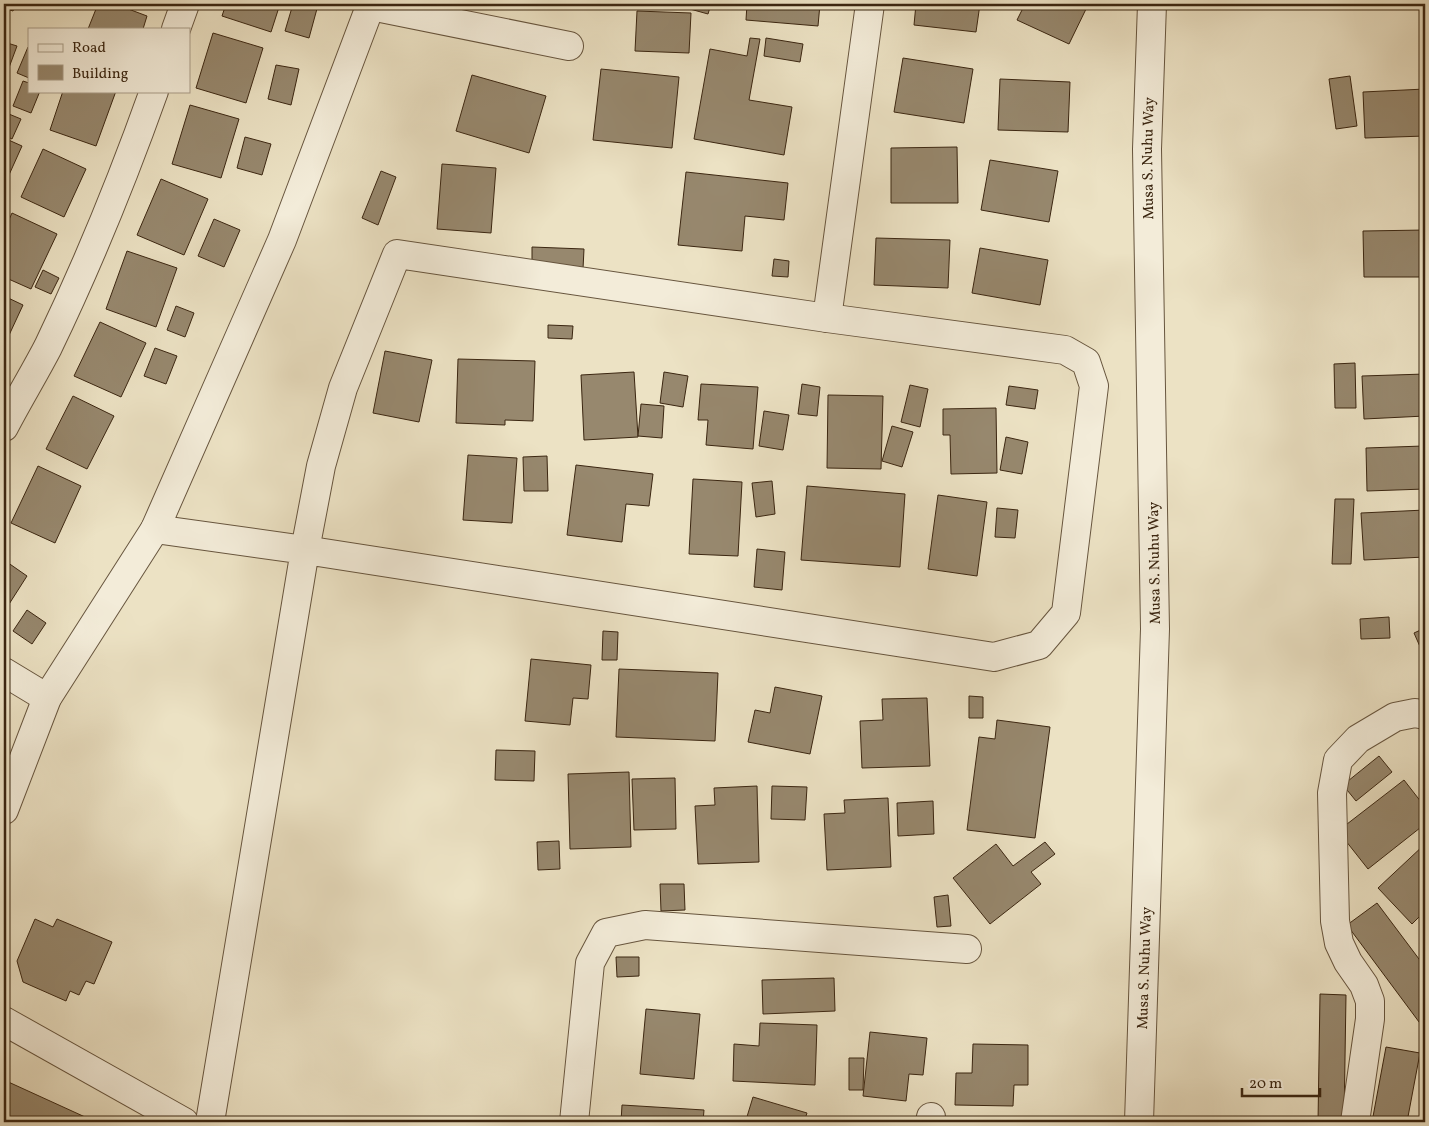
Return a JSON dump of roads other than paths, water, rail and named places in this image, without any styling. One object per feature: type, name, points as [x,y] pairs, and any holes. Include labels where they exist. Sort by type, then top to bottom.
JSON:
[{"type":"street","points":[[176,28],[186,4]]},
{"type":"street","points":[[826,318],[870,4]]},
{"type":"street","name":"Musa S. Nuhu Way","points":[[1138,1122],[1155,629],[1147,149],[1152,4]]},
{"type":"street","points":[[4,810],[47,698],[155,529],[282,240],[371,5],[569,46]]},
{"type":"street","points":[[4,427],[47,348],[92,250],[132,153],[154,92]]},
{"type":"street","points":[[155,529],[305,550],[994,657],[1039,645],[1066,613],[1094,386],[1086,362],[1065,350],[826,318],[397,254],[343,388],[320,466],[305,550],[210,1122]]},
{"type":"street","points":[[4,672],[47,698]]},
{"type":"street","points":[[1355,1122],[1370,1019],[1370,1001],[1364,985],[1338,944],[1335,921],[1332,793],[1338,760],[1358,739],[1395,717],[1415,713],[1425,715]]},
{"type":"street","points":[[574,1122],[590,964],[606,933],[644,925],[967,949]]},
{"type":"street","points":[[4,1021],[184,1122]]}]
